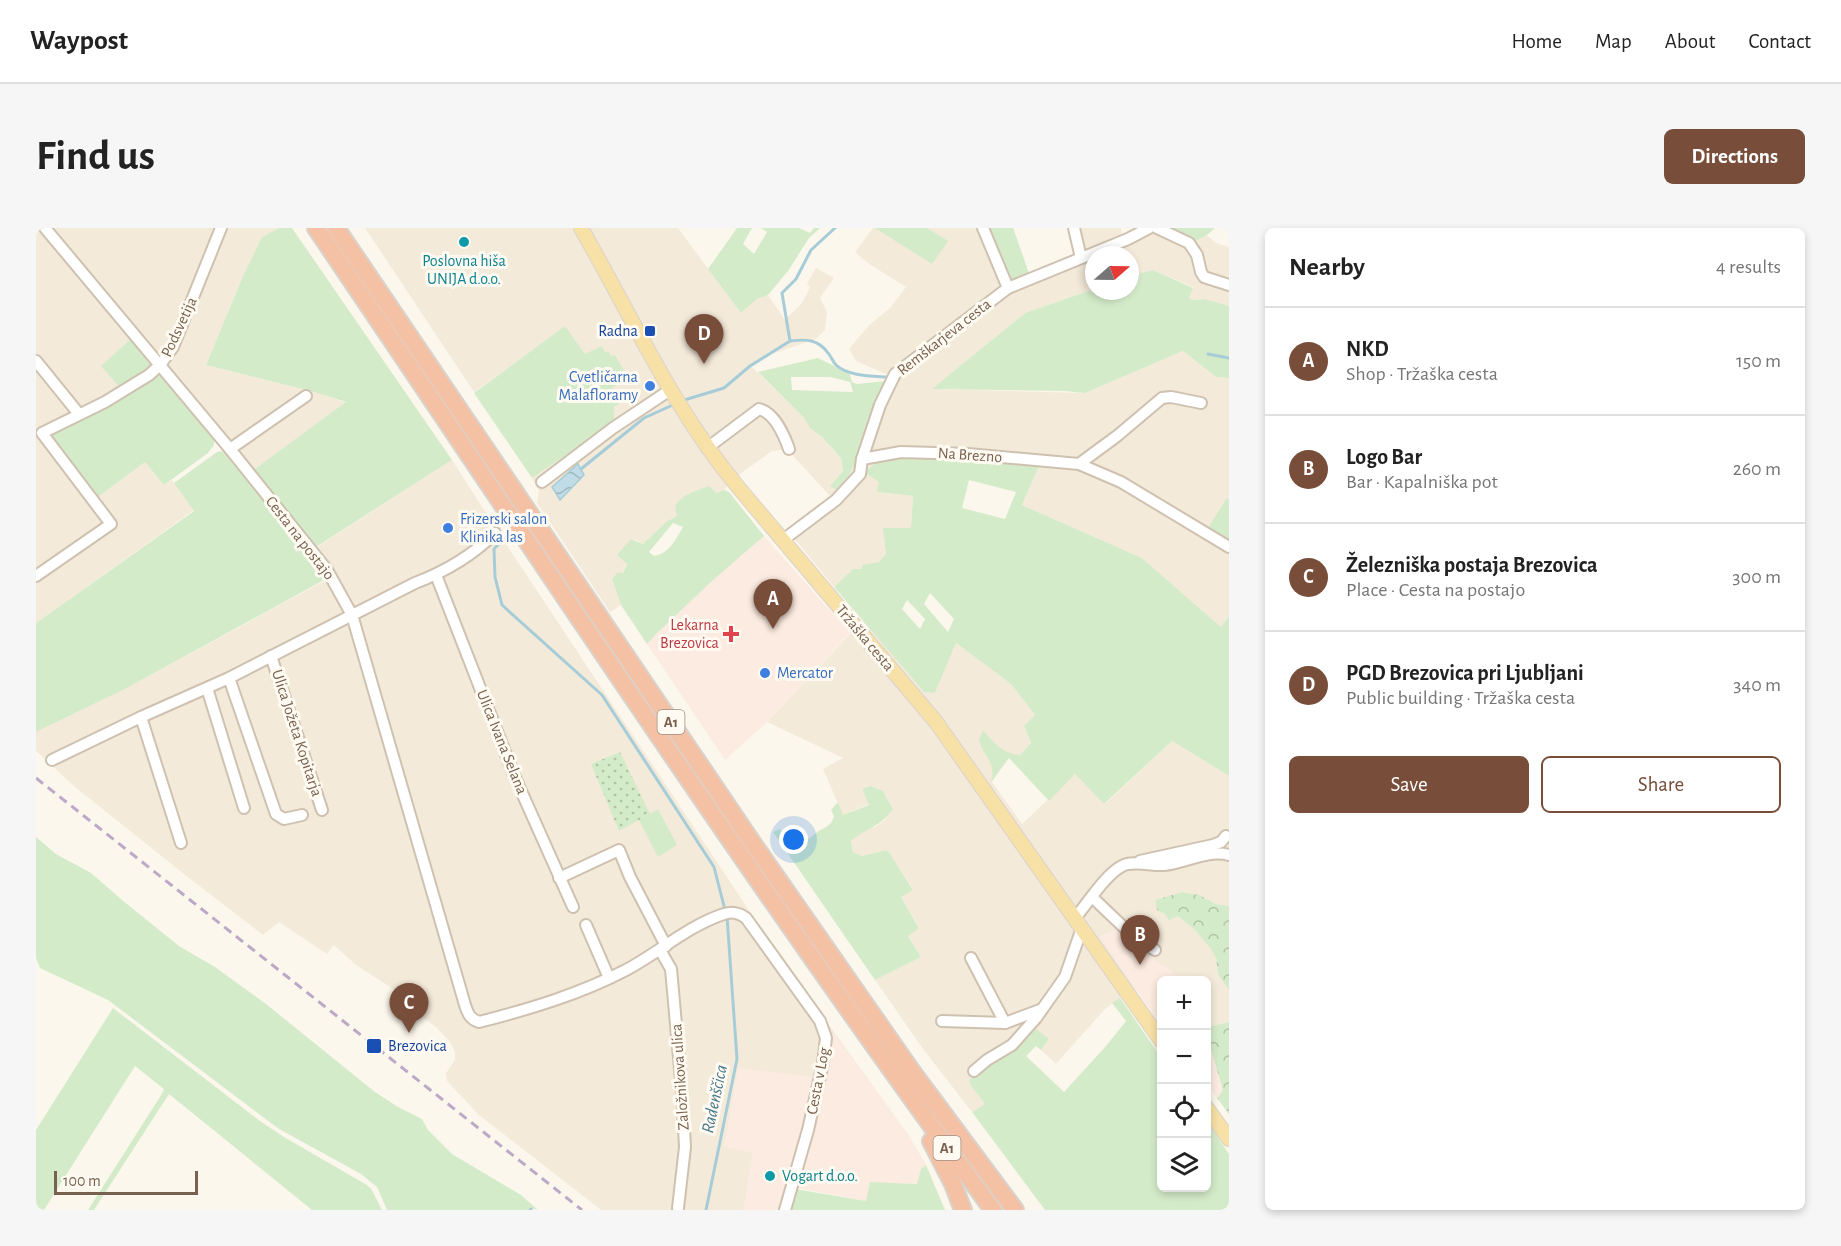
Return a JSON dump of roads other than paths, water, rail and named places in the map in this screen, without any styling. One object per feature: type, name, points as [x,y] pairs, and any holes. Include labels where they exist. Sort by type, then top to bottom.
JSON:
[{"type":"highway","name":"A1","points":[[316,228],[591,638],[901,1085],[993,1210]]},
{"type":"highway","name":"A1","points":[[336,228],[754,845],[913,1072],[1015,1210]]},
{"type":"highway","points":[[901,1085],[904,1100],[944,1165],[963,1210]]},
{"type":"main road","name":"Tržaška cesta","points":[[581,228],[675,398],[707,447],[726,473],[936,722],[1157,1036]]},
{"type":"main road","points":[[1211,1114],[1229,1139]]},
{"type":"street","name":"Cesta na postajo","points":[[45,228],[230,449],[327,570],[352,615],[468,1015],[479,1022],[521,1011],[609,978]]},
{"type":"street","name":"Podsvetija","points":[[36,576],[111,524],[39,434],[129,388],[160,365],[173,347],[221,228]]},
{"type":"street","points":[[983,228],[1008,288]]},
{"type":"street","points":[[1074,228],[1081,258]]},
{"type":"street","name":"Remškarjeva cesta","points":[[783,540],[836,500],[860,474],[862,459],[880,405],[895,374],[1008,288],[1149,228]]},
{"type":"street","points":[[1158,228],[1189,243],[1197,255],[1204,276],[1229,285]]},
{"type":"street","points":[[36,361],[79,414]]},
{"type":"street","points":[[230,449],[306,396]]},
{"type":"street","points":[[1079,464],[1162,398],[1171,397],[1202,403]]},
{"type":"street","points":[[542,482],[613,428],[675,398]]},
{"type":"street","points":[[707,447],[759,410],[764,411],[779,427],[789,449]]},
{"type":"street","name":"Na Brezno","points":[[862,459],[901,452],[968,454],[1079,464],[1121,482],[1229,547]]},
{"type":"street","points":[[352,615],[415,583],[436,575],[484,544],[495,533]]},
{"type":"street","name":"Ulica Ivana Selana","points":[[436,575],[514,775],[573,907]]},
{"type":"street","name":"Ulica Jožeta Kopitarja","points":[[52,760],[229,678],[352,615]]},
{"type":"street","name":"Ulica Jožeta Kopitarja","points":[[272,656],[322,810]]},
{"type":"street","name":"Ulica Jožeta Kopitarja","points":[[229,678],[276,814],[284,819],[302,815]]},
{"type":"street","points":[[207,688],[244,808]]},
{"type":"street","points":[[141,717],[181,843]]},
{"type":"street","points":[[974,1071],[1012,1045],[1028,1029],[1040,1010],[1056,992],[1065,977],[1078,923],[1092,897],[1115,871],[1131,863],[1213,845],[1221,842],[1226,836]]},
{"type":"street","name":"Založnikova ulica","points":[[559,879],[619,850],[671,969],[685,1147],[678,1208]]},
{"type":"street","points":[[1131,863],[1165,865],[1209,855],[1229,855]]},
{"type":"street","points":[[1092,897],[1136,939],[1155,950]]},
{"type":"street","name":"Cesta v Log","points":[[663,948],[727,913],[736,912],[746,918],[820,1021],[826,1038],[824,1063],[785,1210]]},
{"type":"street","points":[[586,925],[609,978],[663,948]]},
{"type":"street","points":[[971,958],[1005,1023]]},
{"type":"street","points":[[942,1021],[1005,1023],[1040,1010]]},
{"type":"water","points":[[578,464],[584,475],[560,500],[552,487]]},
{"type":"waterway","name":"Radna","points":[[681,401],[724,388],[750,366],[790,341],[782,293],[796,279],[811,250],[835,228]]},
{"type":"waterway","points":[[790,341],[806,340],[820,345],[841,369],[860,375],[886,377]]},
{"type":"waterway","points":[[1208,354],[1229,358]]},
{"type":"waterway","name":"Radna","points":[[581,469],[644,418],[675,404]]},
{"type":"waterway","points":[[507,535],[494,549],[495,577],[502,605],[602,695],[714,867],[725,910]]},
{"type":"waterway","name":"Radenščica","points":[[706,1210],[737,1059],[727,916]]},
{"type":"railway","points":[[36,778],[582,1210]]},
{"type":"place","name":"Poslovna hiša UNIJA d.o.o.","points":[[464,242]]},
{"type":"place","name":"Radna","points":[[650,331]]},
{"type":"place","name":"PGD Brezovica pri Ljubljani","points":[[704,364]]},
{"type":"place","name":"Cvetličarna Malafloramy","points":[[650,386]]},
{"type":"place","name":"Frizerski salon Klinika las","points":[[448,528]]},
{"type":"place","name":"NKD","points":[[773,629]]},
{"type":"place","name":"Lekarna Brezovica","points":[[731,634]]},
{"type":"place","name":"Mercator","points":[[765,673]]},
{"type":"place","name":"Logo Bar","points":[[1140,965]]},
{"type":"place","name":"Železniška postaja Brezovica","points":[[409,1033]]},
{"type":"place","name":"Brezovica","points":[[374,1046]]},
{"type":"place","name":"Vogart d.o.o.","points":[[770,1176]]}]
